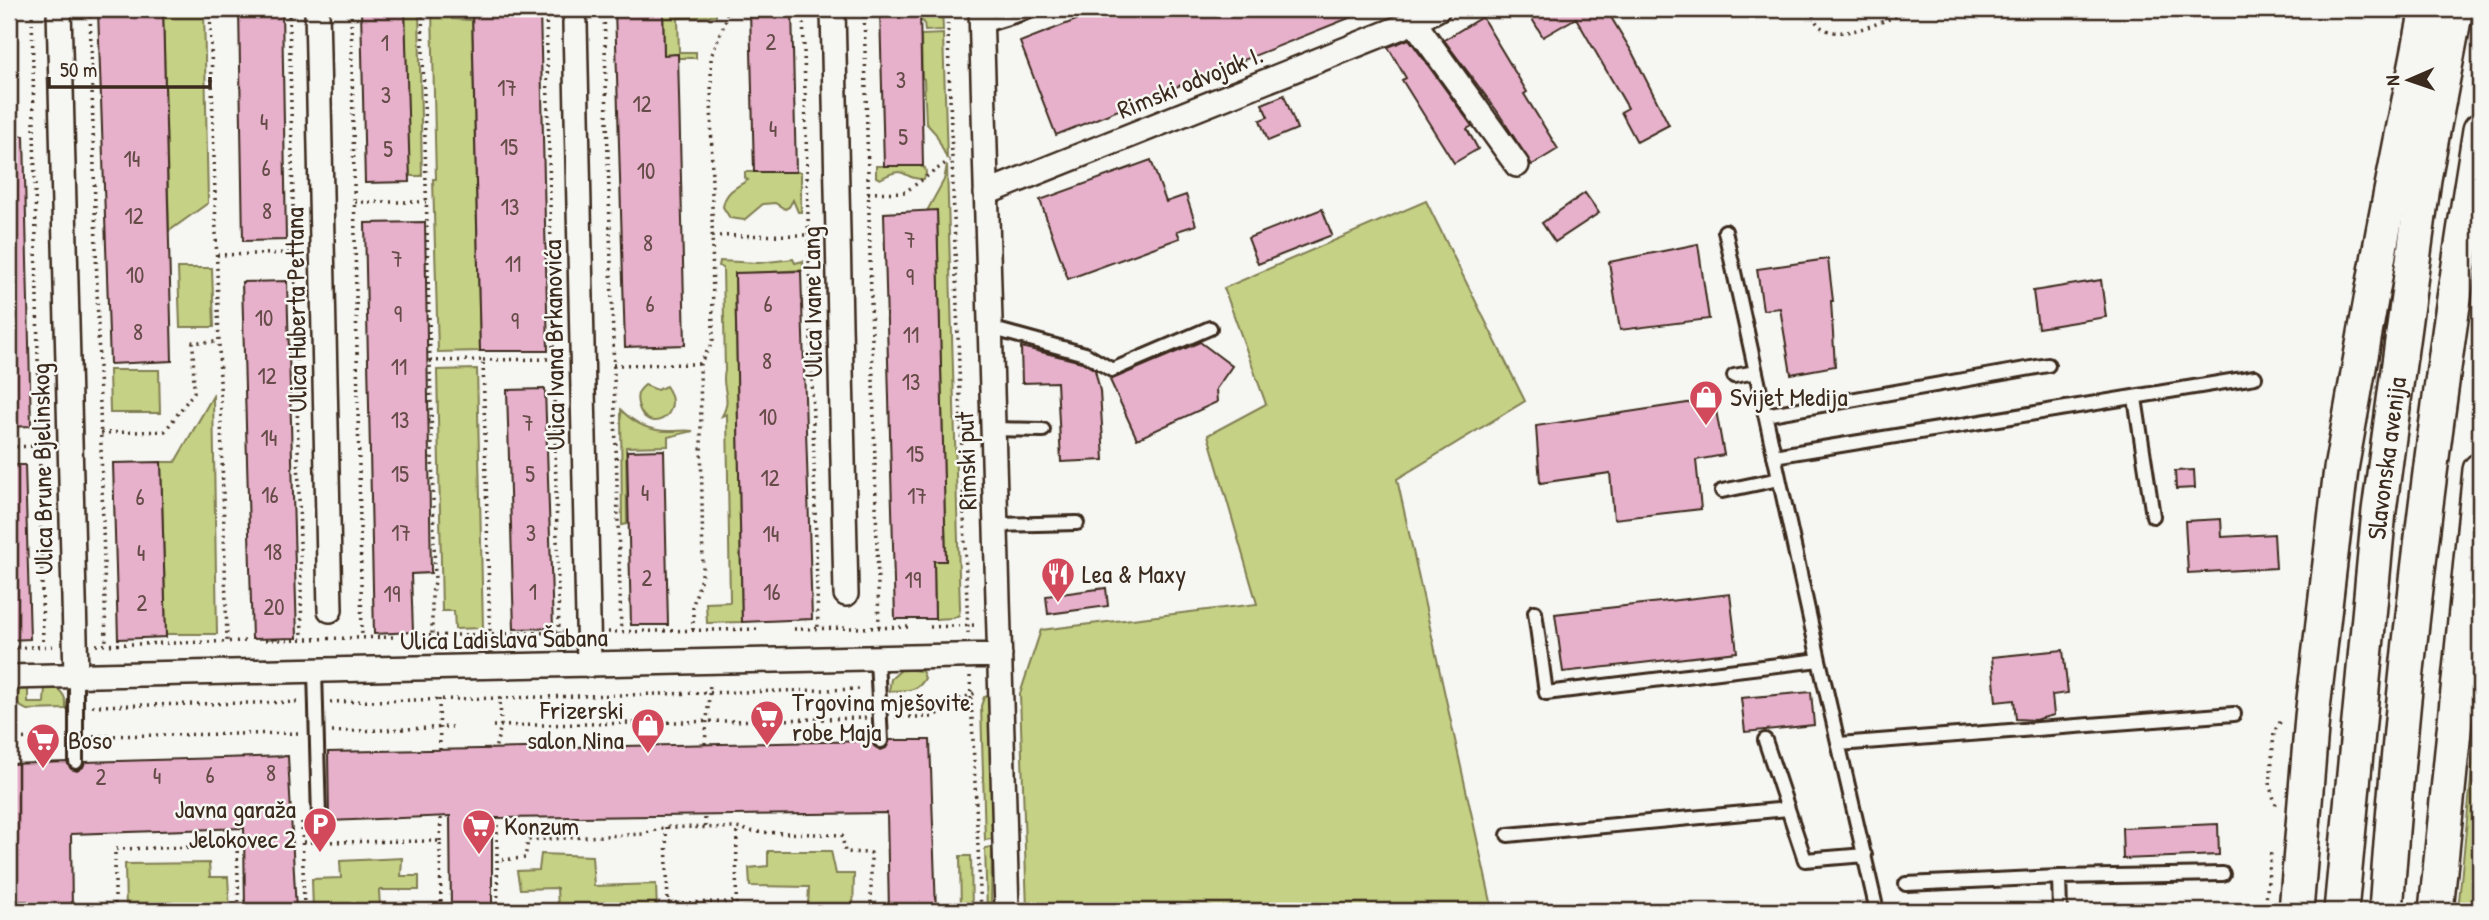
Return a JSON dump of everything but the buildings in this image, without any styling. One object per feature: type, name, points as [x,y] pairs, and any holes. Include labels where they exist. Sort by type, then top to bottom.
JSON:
[{"type":"main road","points":[[2296,911],[2312,717],[2341,468],[2385,218],[2427,9]]},
{"type":"main road","name":"Slavonska avenija","points":[[2341,911],[2379,511],[2424,179],[2456,9]]},
{"type":"main road","name":"Slavonska avenija","points":[[2386,911],[2423,517],[2455,282],[2480,130]]},
{"type":"main road","points":[[2436,911],[2480,470]]},
{"type":"street","name":"Ulica Brune Bjelinskog","points":[[59,9],[76,676]]},
{"type":"street","name":"Ulica Huberta Pettana","points":[[317,9],[330,610]]},
{"type":"street","name":"Ulica Ivane Lang","points":[[833,9],[846,594]]},
{"type":"street","name":"Rimski odvojak I.","points":[[986,193],[1414,22],[1438,9]]},
{"type":"street","name":"Rimski put","points":[[981,17],[1007,911]]},
{"type":"street","points":[[1414,22],[1517,164]]},
{"type":"street","name":"Ulica Ivana Brkanovića","points":[[575,23],[589,665]]},
{"type":"street","name":"Ulica Ladislava Šabana","points":[[9,677],[1000,655]]},
{"type":"lane","points":[[981,17],[1037,9]]},
{"type":"lane","points":[[1724,231],[1819,660],[1878,911]]},
{"type":"lane","points":[[990,328],[1086,354],[1112,370],[1210,328]]},
{"type":"lane","points":[[1765,415],[2048,365]]},
{"type":"lane","points":[[1734,376],[1756,372]]},
{"type":"lane","points":[[1774,456],[2256,377]]},
{"type":"lane","points":[[2134,398],[2153,516]]},
{"type":"lane","points":[[993,429],[1043,430]]},
{"type":"lane","points":[[1722,491],[1779,479]]},
{"type":"lane","points":[[996,525],[1077,523]]},
{"type":"lane","points":[[1535,612],[1546,693],[1819,660]]},
{"type":"lane","points":[[877,659],[881,741]]},
{"type":"lane","points":[[315,671],[320,818]]},
{"type":"lane","points":[[76,676],[76,762]]},
{"type":"lane","points":[[1839,744],[2234,714]]},
{"type":"lane","points":[[1765,740],[1805,860],[1865,855]]},
{"type":"lane","points":[[1508,835],[1788,809]]},
{"type":"lane","points":[[1906,884],[2059,877],[2223,874]]},
{"type":"lane","points":[[2059,877],[2060,911]]},
{"type":"path","points":[[32,9],[43,646]]},
{"type":"path","points":[[90,9],[106,645]]},
{"type":"path","points":[[210,9],[227,642]]},
{"type":"path","points":[[289,9],[302,639]]},
{"type":"path","points":[[351,9],[362,638]]},
{"type":"path","points":[[422,9],[435,582],[432,593],[432,636]]},
{"type":"path","points":[[546,9],[559,633]]},
{"type":"path","points":[[604,9],[621,631]]},
{"type":"path","points":[[693,631],[693,605],[703,570],[699,364],[713,341],[711,57],[727,17],[727,9]]},
{"type":"path","points":[[803,9],[818,629]]},
{"type":"path","points":[[864,9],[879,628]]},
{"type":"path","points":[[947,9],[970,694],[981,911]]},
{"type":"path","points":[[1810,9],[1822,29],[1832,33],[1844,33],[1915,9]]},
{"type":"path","points":[[868,193],[905,192],[951,160]]},
{"type":"path","points":[[355,202],[426,202]]},
{"type":"path","points":[[712,236],[808,235]]},
{"type":"path","points":[[217,255],[294,253]]},
{"type":"path","points":[[101,433],[165,431],[194,392],[193,342],[219,342]]},
{"type":"path","points":[[430,361],[553,359]]},
{"type":"path","points":[[483,360],[489,635]]},
{"type":"path","points":[[613,365],[699,364]]},
{"type":"path","points":[[9,447],[39,446]]},
{"type":"path","points":[[930,627],[968,626]]},
{"type":"path","points":[[794,629],[909,627]]},
{"type":"path","points":[[599,632],[762,629]]},
{"type":"path","points":[[422,636],[575,632]]},
{"type":"path","points":[[265,640],[394,637]]},
{"type":"path","points":[[86,645],[248,641]]},
{"type":"path","points":[[9,648],[60,646]]},
{"type":"path","points":[[705,744],[710,682]]},
{"type":"path","points":[[326,702],[878,688]]},
{"type":"path","points":[[889,717],[933,717],[953,702],[970,694]]},
{"type":"path","points":[[495,749],[501,726],[500,698]]},
{"type":"path","points":[[439,699],[440,750]]},
{"type":"path","points":[[88,706],[306,702]]},
{"type":"path","points":[[494,726],[871,718]]},
{"type":"path","points":[[327,732],[452,727]]},
{"type":"path","points":[[91,736],[305,733]]},
{"type":"path","points":[[9,739],[66,736]]},
{"type":"path","points":[[705,816],[705,827]]},
{"type":"path","points":[[441,817],[441,911]]},
{"type":"path","points":[[497,818],[498,911]]},
{"type":"path","points":[[666,827],[668,911]]},
{"type":"path","points":[[498,860],[525,858],[527,840],[643,834],[666,827],[737,828],[755,832],[842,835],[845,852],[871,853],[871,911]]},
{"type":"path","points":[[736,911],[737,828]]},
{"type":"path","points":[[302,842],[440,841]]},
{"type":"path","points":[[116,911],[115,849],[237,846],[239,911]]},
{"type":"path","points":[[668,903],[736,902]]},
{"type":"green space","points":[[163,9],[204,9],[208,203],[169,231]]},
{"type":"green space","points":[[405,9],[419,9],[422,176],[409,176]]},
{"type":"green space","points":[[432,9],[452,9],[452,19],[472,20],[480,351],[438,352]]},
{"type":"green space","points":[[663,9],[716,9],[716,16],[678,18],[679,52],[696,52],[696,58],[678,58],[678,54],[664,55]]},
{"type":"green space","points":[[920,9],[942,9],[943,30],[925,31]]},
{"type":"green space","points":[[943,34],[947,159],[936,134],[926,123],[922,78],[921,35]]},
{"type":"green space","points":[[947,165],[960,609],[959,615],[953,618],[935,619],[934,561],[946,561],[937,211],[927,211],[944,180]]},
{"type":"green space","points":[[876,166],[920,166],[925,168],[926,173],[924,179],[895,172],[880,179],[876,177]]},
{"type":"green space","points":[[745,172],[801,172],[801,212],[798,212],[793,200],[785,209],[775,203],[763,204],[744,220],[730,218],[723,207],[724,202],[732,190],[748,180],[745,178]]},
{"type":"green space","points":[[1426,201],[1525,401],[1397,479],[1493,911],[1027,911],[1020,694],[1041,630],[1257,604],[1208,435],[1266,404],[1224,288]]},
{"type":"green space","points":[[793,259],[795,263],[803,261],[803,270],[735,274],[742,622],[707,623],[706,603],[730,602],[727,414],[722,416],[726,403],[723,268],[719,266],[720,261],[759,263]]},
{"type":"green space","points":[[178,268],[212,268],[214,327],[180,327]]},
{"type":"green space","points":[[477,369],[483,628],[455,629],[454,611],[442,611],[437,370]]},
{"type":"green space","points":[[109,370],[159,370],[160,413],[110,413]]},
{"type":"green space","points":[[645,385],[657,390],[666,386],[672,406],[663,419],[649,420],[642,414],[637,398]]},
{"type":"green space","points":[[213,396],[217,634],[166,634],[161,462],[175,462]]},
{"type":"green space","points":[[621,410],[638,423],[651,428],[693,431],[668,437],[668,446],[626,447],[627,524],[622,525]]},
{"type":"green space","points":[[902,669],[922,671],[925,678],[914,688],[889,691],[891,679]]},
{"type":"green space","points":[[45,686],[61,692],[66,709],[27,710],[18,705],[20,688],[25,687],[28,689],[28,703],[44,703]]},
{"type":"green space","points":[[2480,688],[2478,911],[2458,911]]},
{"type":"green space","points":[[988,696],[993,729],[994,786],[992,839],[985,840],[981,706],[984,697]]},
{"type":"green space","points":[[992,847],[991,911],[987,911],[985,848]]},
{"type":"green space","points":[[768,851],[831,851],[836,874],[854,874],[853,911],[744,911],[744,907],[808,905],[809,887],[750,886],[749,868],[768,866]]},
{"type":"green space","points":[[541,854],[592,856],[594,886],[656,884],[657,911],[511,911],[558,909],[557,888],[520,889],[517,871],[539,870]]},
{"type":"green space","points":[[960,856],[971,856],[972,911],[961,911]]},
{"type":"green space","points":[[402,858],[401,876],[419,876],[419,890],[379,890],[380,908],[429,911],[313,911],[312,879],[341,878],[340,861]]},
{"type":"green space","points":[[209,863],[210,877],[228,877],[230,911],[126,911],[125,864]]},
{"type":"place","name":"Svijet Medija","points":[[1706,427]]},
{"type":"place","name":"Lea & Maxy","points":[[1058,604]]},
{"type":"place","name":"Trgovina mješovite robe Maja","points":[[767,747]]},
{"type":"place","name":"Frizerski salon Nina","points":[[648,755]]},
{"type":"place","name":"Boso","points":[[43,770]]},
{"type":"place","name":"Javna garaža Jelokovec 2","points":[[320,854]]},
{"type":"place","name":"Konzum","points":[[479,856]]}]
